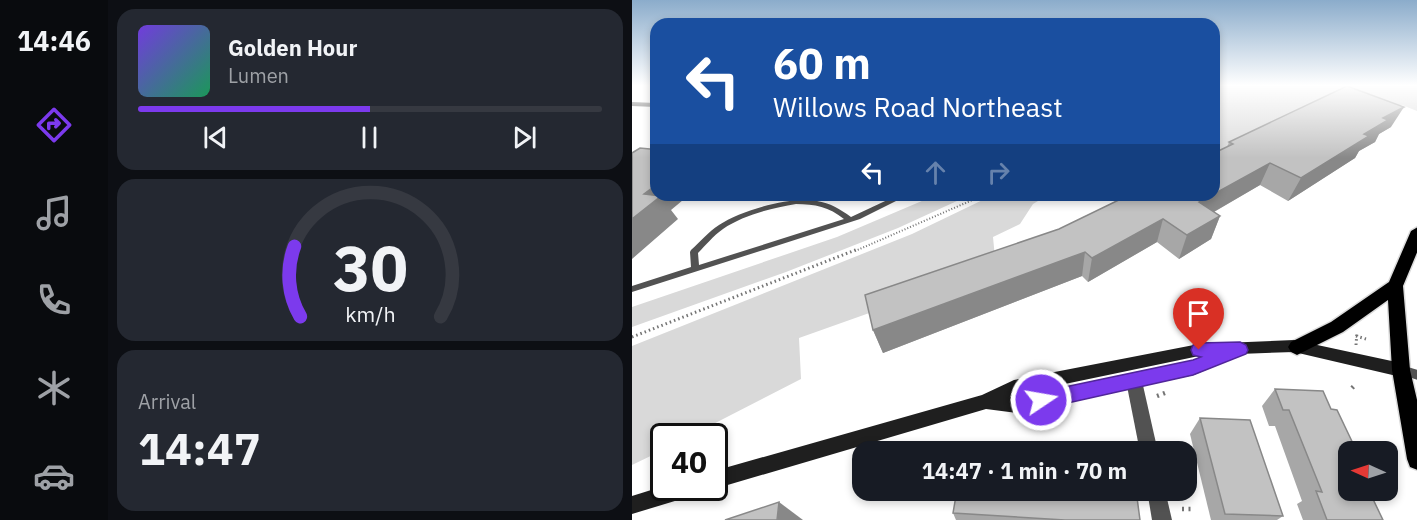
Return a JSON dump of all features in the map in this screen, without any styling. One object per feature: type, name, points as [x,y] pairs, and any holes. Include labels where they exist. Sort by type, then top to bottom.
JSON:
[{"type":"main road","points":[[1418,231],[1395,286],[1409,373],[1418,459]]},
{"type":"main road","points":[[1297,347],[1337,327],[1395,286]]},
{"type":"street","points":[[728,476],[985,402],[1014,387],[1199,350],[1297,347],[1409,373]]},
{"type":"street","points":[[985,402],[1017,405],[1193,368],[1240,350]]},
{"type":"street","points":[[1134,381],[1147,441]]},
{"type":"street","points":[[632,504],[650,499]]},
{"type":"street","points":[[1158,501],[1162,520]]},
{"type":"lane","points":[[695,269],[694,252],[720,227],[743,216],[791,201],[813,201],[837,208],[849,219]]},
{"type":"lane","points":[[632,289],[849,219],[890,201]]},
{"type":"path","points":[[632,337],[815,268],[970,201]]},
{"type":"path","points":[[1356,345],[1356,336],[1366,339]]},
{"type":"path","points":[[1157,396],[1165,393]]},
{"type":"path","points":[[1182,509],[1192,509]]},
{"type":"shaded area","points":[[1220,109],[1388,109],[1220,159]]},
{"type":"shaded area","points":[[922,201],[957,201],[898,228],[786,272],[632,327],[632,307],[837,237]]},
{"type":"shaded area","points":[[981,201],[1038,201],[1033,204],[1020,224],[993,237],[996,268],[799,338],[801,379],[715,423],[650,423],[650,456],[632,465],[632,346],[912,234]]},
{"type":"building","points":[[1298,109],[1400,109],[1383,118],[1388,120],[1364,134],[1369,136],[1301,178],[1270,163],[1220,191],[1220,150],[1233,144],[1229,142]]},
{"type":"building","points":[[640,148],[650,149],[650,190],[644,194],[650,195],[650,201],[655,201],[632,219],[632,153]]},
{"type":"building","points":[[1117,201],[1201,201],[1199,202],[1220,216],[1187,235],[1163,219],[1092,258],[1085,252],[873,330],[865,295],[1059,229]]},
{"type":"building","points":[[1275,389],[1323,391],[1331,409],[1337,410],[1352,441],[1338,441],[1338,501],[1374,501],[1383,520],[1327,520],[1316,491],[1322,492],[1289,410],[1283,410]]},
{"type":"building","points":[[1200,418],[1250,420],[1283,516],[1225,514]]},
{"type":"building","points":[[955,501],[1137,501],[1140,520],[1065,520],[953,513]]},
{"type":"building","points":[[779,502],[777,520],[725,520]]},
{"type":"route","points":[[1041,400],[1193,368],[1240,350],[1199,350]]}]
